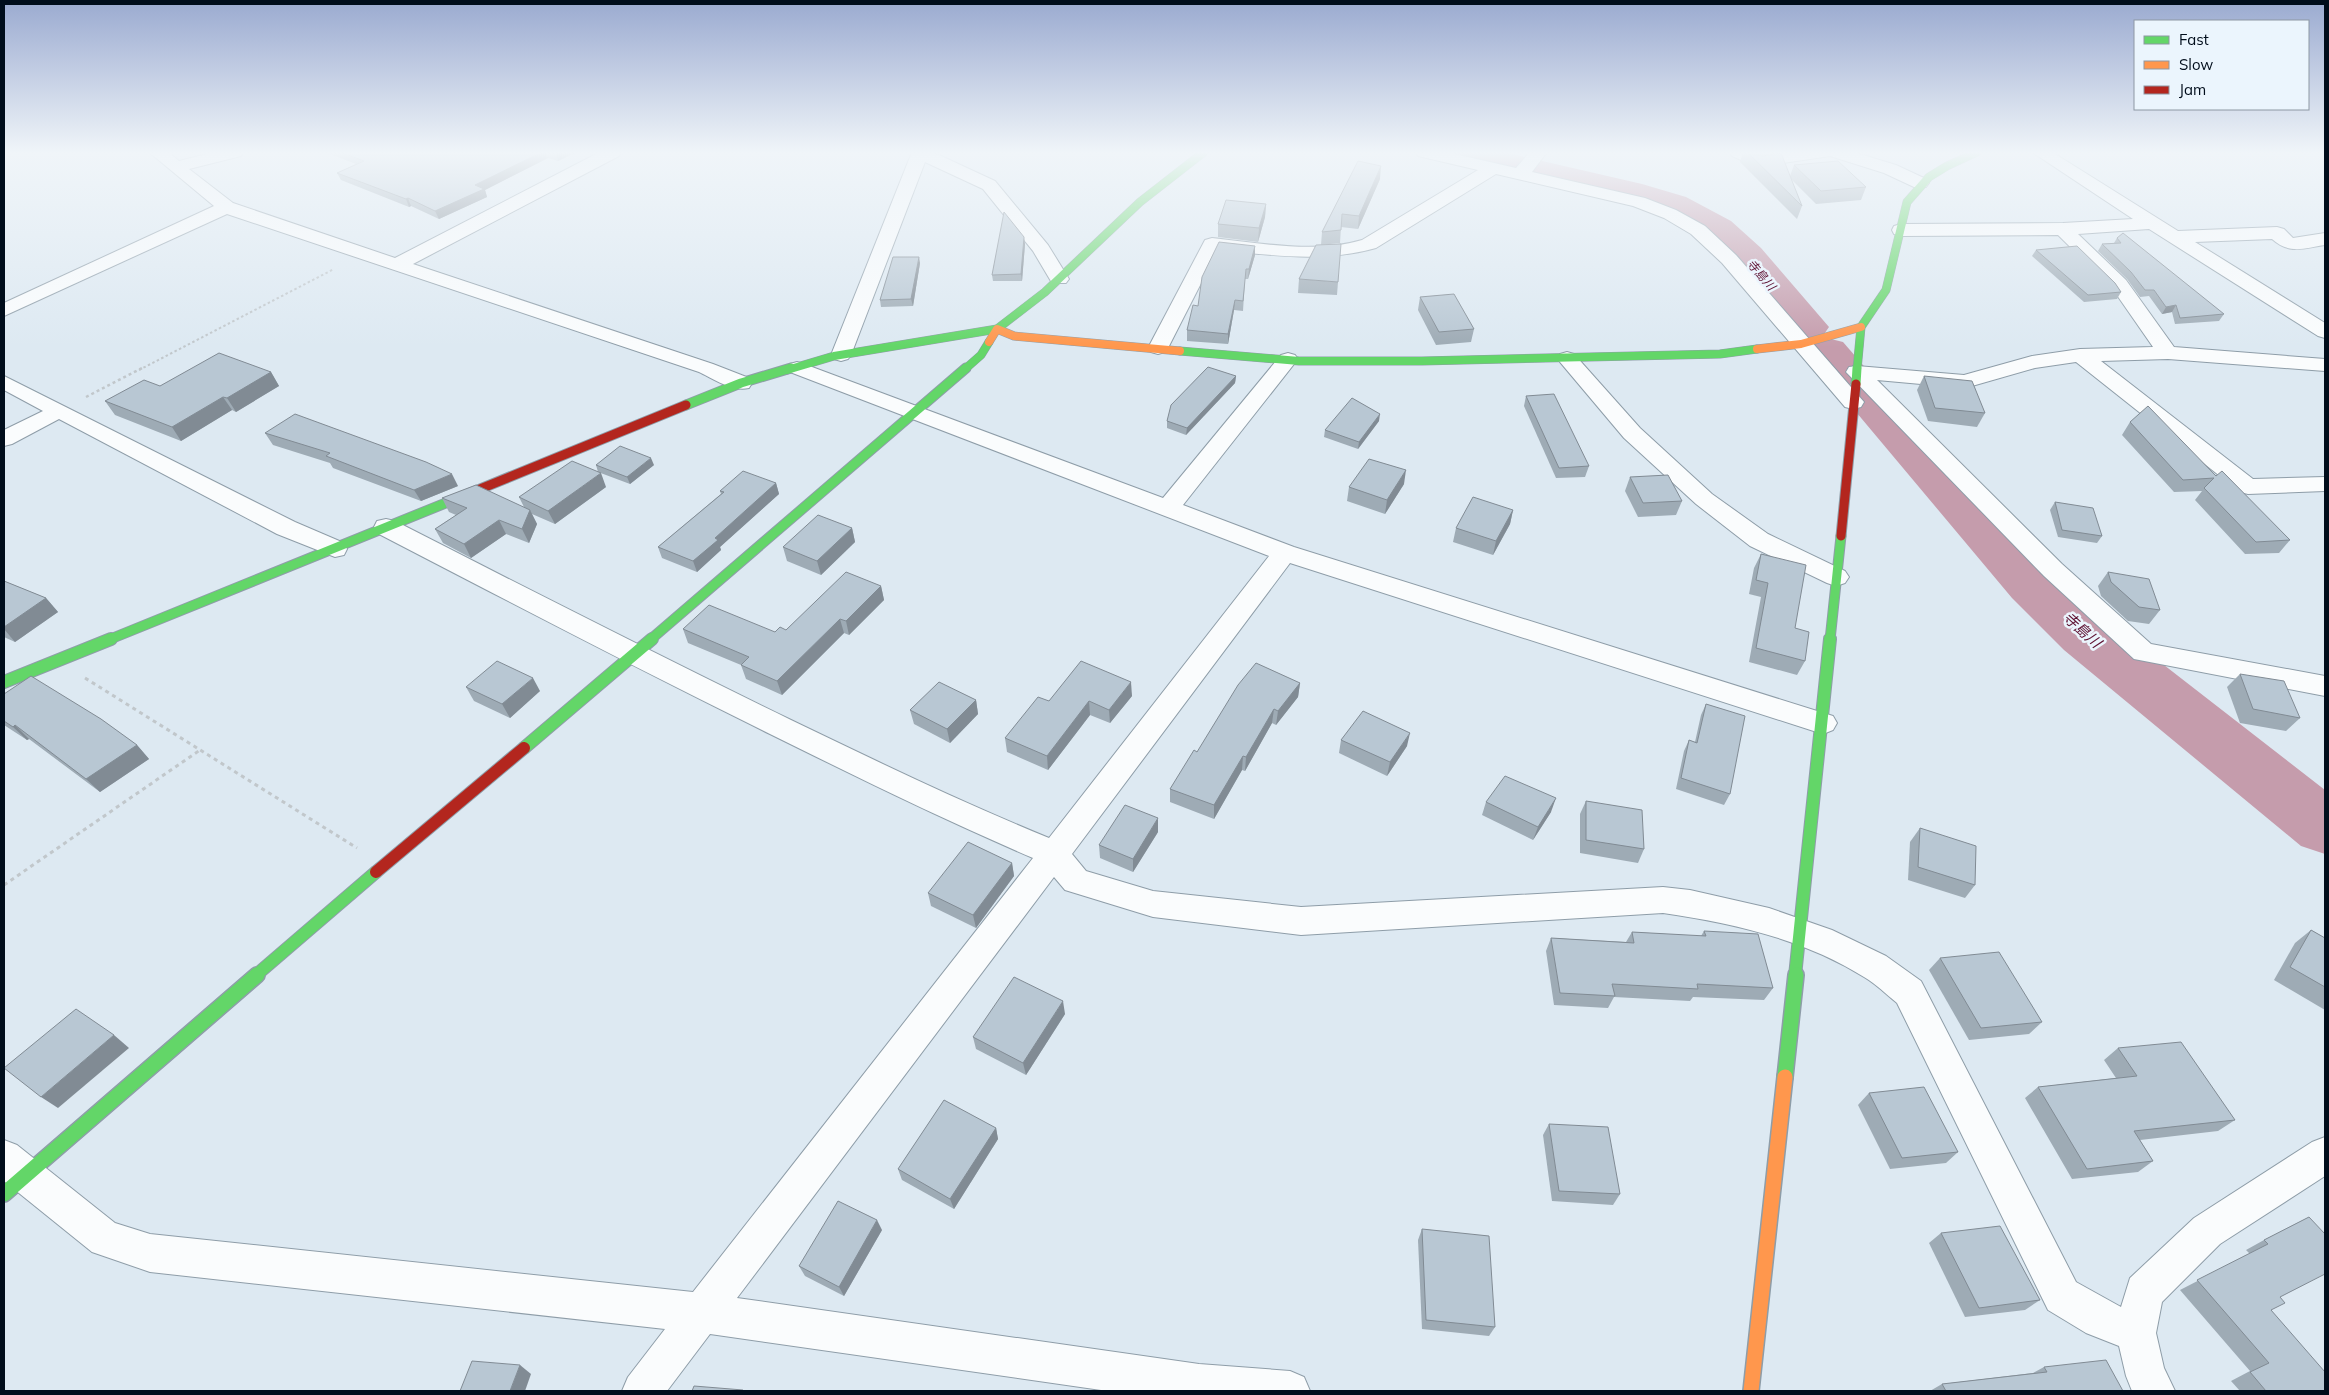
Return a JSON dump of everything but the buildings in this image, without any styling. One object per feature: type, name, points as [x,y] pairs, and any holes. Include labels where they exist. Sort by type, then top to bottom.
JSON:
[{"type":"street","points":[[4,310],[206,217]]},
{"type":"street","points":[[257,217],[706,368],[741,383]]},
{"type":"street","points":[[397,265],[489,217]]},
{"type":"street","points":[[841,355],[895,217]]},
{"type":"street","points":[[1015,217],[1041,249],[1059,279]]},
{"type":"street","points":[[4,682],[741,383],[841,355],[997,328],[1021,312],[1059,279],[1122,217]]},
{"type":"street","points":[[1158,348],[1212,244],[1330,253],[1352,251],[1369,244],[1413,217]]},
{"type":"street","points":[[1675,217],[1710,239],[1853,402]]},
{"type":"street","points":[[1751,1391],[1799,931],[1823,723],[1861,328],[1886,290],[1904,217]]},
{"type":"street","points":[[2143,217],[2325,332]]},
{"type":"street","points":[[1901,230],[2063,229],[2152,223]]},
{"type":"street","points":[[2063,229],[2119,284],[2168,353]]},
{"type":"street","points":[[2177,237],[2277,233],[2289,244],[2325,238]]},
{"type":"street","points":[[997,328],[1014,336],[1288,359],[1422,361],[1720,354],[1801,344],[1861,328]]},
{"type":"street","points":[[997,328],[981,355],[634,655],[11,1176],[105,1239],[150,1253],[701,1313],[1200,1384],[1290,1391]]},
{"type":"street","points":[[1857,372],[1965,382],[2032,362],[2080,355],[2168,353],[2325,365]]},
{"type":"street","points":[[2080,355],[2248,487],[2325,484]]},
{"type":"street","points":[[1567,358],[1632,433],[1704,499],[1760,540],[1804,564],[1836,577]]},
{"type":"street","points":[[1168,508],[1288,359]]},
{"type":"street","points":[[797,368],[1285,553],[1823,723]]},
{"type":"street","points":[[1857,372],[2053,570],[2143,652],[2325,686]]},
{"type":"street","points":[[4,382],[286,528],[335,548]]},
{"type":"street","points":[[4,439],[59,411]]},
{"type":"street","points":[[386,527],[634,655],[852,762],[985,825],[1054,854],[1076,881],[1152,904],[1302,921],[1663,900],[1713,906],[1799,931],[1870,963],[1909,992],[2062,1296],[2100,1320],[2136,1333]]},
{"type":"street","points":[[642,1391],[1285,553]]},
{"type":"street","points":[[2155,1391],[2146,1376],[2136,1333],[2144,1292],[2207,1231],[2325,1155]]},
{"type":"path","points":[[59,411],[363,254]]},
{"type":"path","points":[[57,661],[385,865]]},
{"type":"path","points":[[4,886],[200,750]]},
{"type":"waterway","name":"寺島川","points":[[1692,217],[1716,230],[1746,257],[1806,327]]},
{"type":"waterway","name":"寺島川","points":[[1827,352],[1845,372]]},
{"type":"waterway","name":"寺島川","points":[[1870,400],[2032,584],[2085,635],[2325,827]]},
{"type":"traffic: fast","points":[[686,405],[741,383],[834,356],[997,329],[1045,292],[1124,217]]},
{"type":"traffic: fast","points":[[1856,384],[1861,327],[1886,290],[1903,217]]},
{"type":"traffic: fast","points":[[524,748],[915,413],[981,355],[989,342]]},
{"type":"traffic: fast","points":[[1180,351],[1299,361],[1422,361],[1720,354],[1757,349]]},
{"type":"traffic: fast","points":[[4,682],[458,498]]},
{"type":"traffic: fast","points":[[1785,1077],[1841,536]]},
{"type":"traffic: fast","points":[[4,1194],[376,872]]},
{"type":"traffic: slow","points":[[1757,349],[1801,344],[1861,327]]},
{"type":"traffic: slow","points":[[989,342],[997,329],[1014,336],[1180,351]]},
{"type":"traffic: slow","points":[[1751,1391],[1785,1077]]},
{"type":"traffic: jam","points":[[1841,536],[1856,384]]},
{"type":"traffic: jam","points":[[458,498],[686,405]]},
{"type":"traffic: jam","points":[[376,872],[524,748]]}]
